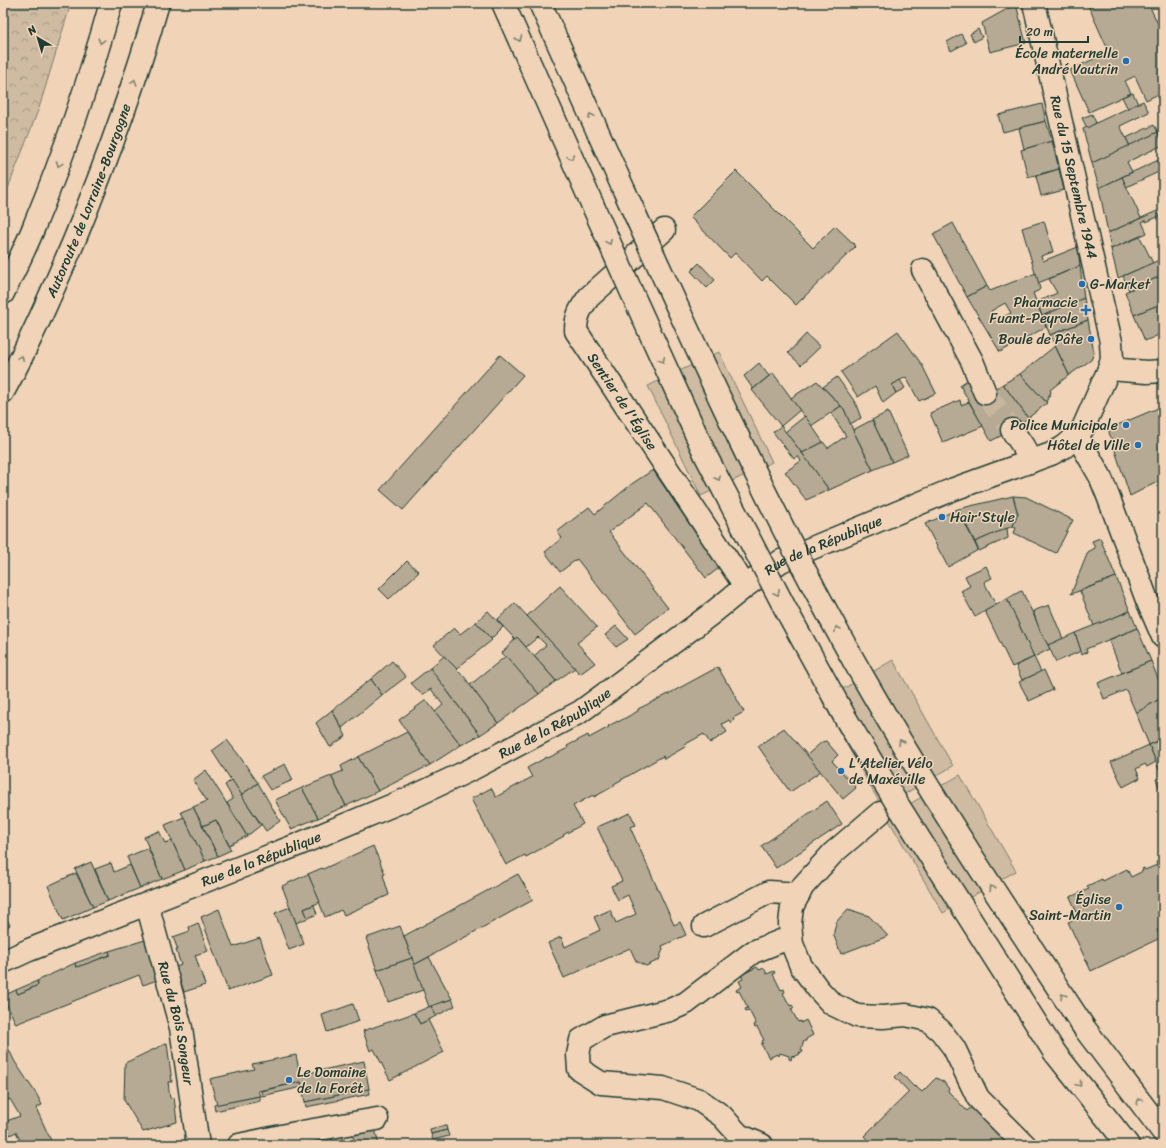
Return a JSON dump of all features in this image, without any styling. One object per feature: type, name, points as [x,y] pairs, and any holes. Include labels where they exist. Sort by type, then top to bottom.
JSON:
[{"type":"main road","points":[[3,293],[35,225],[67,142],[97,55],[111,3]]},
{"type":"main road","name":"Autoroute de Lorraine-Bourgogne","points":[[3,392],[45,309],[86,212],[117,133],[146,46],[158,3]]},
{"type":"main road","points":[[503,3],[641,314],[706,456],[785,608],[858,738],[904,814],[1055,1053],[1128,1145]]},
{"type":"main road","points":[[540,3],[743,448],[780,523],[852,657],[933,794],[999,899],[1085,1029],[1163,1132]]},
{"type":"main road","name":"Rue du 15 Septembre 1944","points":[[1034,3],[1110,331],[1112,359],[1109,369],[1083,428],[1077,436]]},
{"type":"main road","name":"Sentier de l'Église","points":[[664,230],[588,297],[580,308],[576,320],[576,331],[739,577],[747,585]]},
{"type":"main road","points":[[923,270],[972,360],[985,394]]},
{"type":"main road","points":[[1109,369],[1147,372],[1163,371]]},
{"type":"main road","points":[[1012,430],[1023,446],[1030,462]]},
{"type":"main road","points":[[1077,436],[1096,470],[1108,496],[1163,638]]},
{"type":"main road","name":"Rue de la République","points":[[3,962],[29,950],[297,845],[417,795],[580,712],[711,614],[747,585],[781,561],[954,489],[1045,456],[1064,447],[1077,436]]},
{"type":"main road","points":[[880,812],[832,853],[803,886],[792,907],[790,924],[792,944],[801,966],[818,989],[832,1004],[857,1016],[883,1017],[906,1015],[928,1020],[941,1031],[954,1048],[978,1098],[1025,1145]]},
{"type":"main road","points":[[704,926],[769,892],[799,894]]},
{"type":"main road","name":"Rue du Bois Songeur","points":[[147,904],[181,1028],[198,1145]]},
{"type":"main road","points":[[762,1145],[739,1135],[722,1116],[699,1100],[663,1088],[601,1083],[579,1069],[578,1055],[581,1040],[605,1026],[670,1010],[686,1003],[753,952],[791,937]]},
{"type":"main road","points":[[239,1145],[296,1133],[377,1119]]},
{"type":"green space","points":[[3,3],[71,3],[39,108],[3,201]]},
{"type":"green space","points":[[719,352],[772,462],[701,496],[648,386]]},
{"type":"green space","points":[[893,660],[953,766],[882,807],[822,701]]},
{"type":"green space","points":[[960,775],[1016,871],[943,913],[887,817]]},
{"type":"building","name":"École maternelle André Vautrin","points":[[1087,3],[1134,3],[1136,8],[1148,3],[1160,28],[1163,27],[1163,92],[1146,100],[1135,76],[1125,81],[1131,93],[1089,112],[1070,70],[1109,52]]},
{"type":"building","points":[[1016,4],[1026,43],[990,52],[982,23]]},
{"type":"building","points":[[978,29],[982,37],[974,42],[970,34]]},
{"type":"building","points":[[961,34],[966,43],[951,51],[947,42]]},
{"type":"building","points":[[1133,93],[1138,104],[1128,109],[1122,97]]},
{"type":"building","points":[[1143,101],[1149,112],[1120,126],[1130,146],[1092,163],[1083,129]]},
{"type":"building","points":[[1042,104],[1046,121],[1003,132],[998,115]]},
{"type":"building","points":[[1092,114],[1096,123],[1087,128],[1082,118]]},
{"type":"building","points":[[1046,121],[1052,141],[1024,149],[1019,128]]},
{"type":"building","points":[[1154,125],[1158,132],[1130,146],[1126,138]]},
{"type":"building","points":[[1158,132],[1163,145],[1127,162],[1132,172],[1099,188],[1092,163]]},
{"type":"building","points":[[1052,141],[1059,169],[1028,177],[1021,150]]},
{"type":"building","points":[[1163,158],[1163,170],[1126,187],[1122,177]]},
{"type":"building","points":[[1059,169],[1064,190],[1041,196],[1036,176]]},
{"type":"building","points":[[736,171],[813,248],[835,226],[856,246],[796,305],[767,276],[762,281],[735,253],[730,258],[690,217]]},
{"type":"building","points":[[1122,177],[1141,218],[1108,233],[1099,188]]},
{"type":"building","points":[[1157,211],[1160,216],[1146,222],[1146,220],[1142,222],[1147,233],[1111,249],[1108,233]]},
{"type":"building","points":[[1044,221],[1053,252],[1041,256],[1043,261],[1078,247],[1080,266],[1038,283],[1022,228]]},
{"type":"building","points":[[953,223],[987,286],[967,297],[933,234]]},
{"type":"building","points":[[1140,237],[1153,263],[1118,278],[1111,249]]},
{"type":"building","points":[[1159,260],[1163,268],[1163,275],[1129,290],[1123,276]]},
{"type":"building","points":[[699,263],[715,280],[707,288],[691,271]]},
{"type":"building","points":[[1080,266],[1084,298],[1042,316],[1037,302],[1057,293],[1049,279]]},
{"type":"building","points":[[1036,273],[1040,289],[1033,293],[1046,327],[1000,352],[967,297],[987,286],[990,291]],"holes":[[[1005,303],[1011,313],[997,320],[991,311]]]},
{"type":"building","points":[[1163,275],[1163,286],[1159,287],[1163,295],[1163,303],[1134,315],[1125,292]]},
{"type":"building","points":[[1084,298],[1088,320],[1050,335],[1042,316]]},
{"type":"building","points":[[1163,303],[1163,333],[1145,341],[1134,315]]},
{"type":"building","points":[[1088,320],[1094,353],[1091,360],[1069,375],[1050,335]]},
{"type":"building","points":[[898,331],[922,365],[936,393],[919,401],[906,377],[892,385],[896,393],[883,403],[875,386],[858,397],[841,372]]},
{"type":"building","points":[[806,334],[820,347],[801,365],[788,353]]},
{"type":"building","points":[[1055,346],[1069,375],[1050,390],[1051,392],[1046,402],[1020,374]]},
{"type":"building","points":[[500,355],[523,375],[403,510],[380,490]]},
{"type":"building","points":[[759,363],[769,376],[753,389],[744,376]]},
{"type":"building","points":[[773,373],[800,410],[781,426],[752,390]]},
{"type":"building","points":[[1020,374],[1047,403],[1028,418],[1003,384]]},
{"type":"building","points":[[837,377],[855,402],[861,418],[850,424],[844,409],[823,387]]},
{"type":"building","points":[[969,379],[991,391],[1003,384],[1028,418],[1012,430],[991,441],[960,385]]},
{"type":"building","points":[[900,380],[905,388],[896,393],[892,385]]},
{"type":"building","points":[[817,381],[841,406],[811,426],[791,398]]},
{"type":"building","points":[[960,400],[961,405],[969,402],[983,426],[943,443],[930,413]]},
{"type":"building","points":[[841,406],[844,409],[873,470],[829,490],[802,453],[823,442],[828,448],[846,436],[831,413]]},
{"type":"building","name":"Hôtel de Ville","points":[[1163,406],[1163,479],[1130,496],[1108,429]]},
{"type":"building","points":[[888,412],[908,455],[892,462],[872,420]]},
{"type":"building","points":[[805,416],[823,442],[802,453],[785,432]]},
{"type":"building","points":[[872,420],[892,462],[873,470],[853,430]]},
{"type":"building","points":[[781,426],[829,490],[806,500],[785,472],[801,461],[798,456],[794,459],[773,432]]},
{"type":"building","points":[[653,470],[719,568],[706,578],[648,503],[609,532],[668,608],[635,634],[577,559],[560,572],[545,552],[562,538],[557,532],[589,507],[595,514],[633,483]]},
{"type":"building","points":[[1013,496],[1018,514],[1013,526],[975,542],[958,509]]},
{"type":"building","points":[[1013,496],[1026,497],[1073,520],[1056,553],[1014,533],[1016,528],[1013,526],[1018,514]]},
{"type":"building","points":[[958,509],[978,550],[948,567],[925,524]]},
{"type":"building","points":[[1007,528],[1008,538],[979,551],[975,542]]},
{"type":"building","points":[[1100,538],[1116,577],[1071,594],[1088,552],[1095,548],[1092,541]]},
{"type":"building","points":[[407,561],[419,572],[389,599],[379,589]]},
{"type":"building","points":[[986,566],[992,578],[984,582],[996,605],[975,617],[961,591],[970,586],[965,576]]},
{"type":"building","points":[[1116,577],[1130,611],[1094,626],[1080,591]]},
{"type":"building","points":[[560,586],[597,627],[577,643],[595,663],[580,674],[527,616]]},
{"type":"building","points":[[1022,591],[1050,649],[1034,657],[1007,599]]},
{"type":"building","points":[[1007,599],[1034,657],[1012,667],[985,611]]},
{"type":"building","points":[[515,603],[575,668],[556,681],[534,656],[546,645],[538,637],[526,647],[517,637],[515,639],[497,620]]},
{"type":"building","points":[[1049,605],[1063,639],[1048,645],[1040,631],[1033,611]]},
{"type":"building","points":[[488,611],[503,627],[491,639],[476,622]]},
{"type":"building","points":[[1130,611],[1137,628],[1086,649],[1087,652],[1082,655],[1075,633]]},
{"type":"building","points":[[476,622],[492,640],[456,669],[434,645],[454,628],[460,634]]},
{"type":"building","points":[[616,626],[628,639],[616,647],[605,635]]},
{"type":"building","points":[[1137,628],[1151,661],[1122,673],[1109,640]]},
{"type":"building","points":[[1075,633],[1081,651],[1056,662],[1048,645]]},
{"type":"building","points":[[517,637],[556,681],[539,694],[502,653]]},
{"type":"building","points":[[444,656],[463,675],[498,723],[480,735],[430,668]]},
{"type":"building","points":[[506,656],[539,694],[498,723],[470,685]]},
{"type":"building","points":[[1034,657],[1041,672],[1022,680],[1016,666]]},
{"type":"building","points":[[392,661],[406,677],[382,695],[371,679]]},
{"type":"building","points":[[1151,661],[1163,691],[1163,697],[1136,713],[1126,690],[1104,699],[1098,683]]},
{"type":"building","points":[[718,667],[744,712],[733,718],[734,720],[731,723],[729,720],[722,724],[727,732],[710,743],[704,734],[684,745],[685,747],[664,759],[663,756],[614,784],[614,786],[573,806],[583,824],[526,857],[525,855],[506,865],[471,799],[491,788],[496,797],[532,777],[527,768],[568,748],[567,746],[588,735],[589,738],[609,727],[608,726],[638,711],[638,709]]},
{"type":"building","points":[[430,668],[480,735],[461,745],[435,712],[443,705],[431,689],[422,695],[411,683]]},
{"type":"building","points":[[1044,670],[1053,690],[1029,701],[1019,682]]},
{"type":"building","points":[[371,679],[382,695],[342,728],[332,710]]},
{"type":"building","points":[[1163,697],[1163,739],[1149,745],[1136,713]]},
{"type":"building","points":[[426,700],[461,745],[430,765],[399,720]]},
{"type":"building","points":[[332,710],[346,736],[330,747],[316,723]]},
{"type":"building","points":[[784,728],[821,771],[790,792],[758,746]]},
{"type":"building","points":[[407,732],[430,765],[378,791],[358,757]]},
{"type":"building","points":[[1163,739],[1163,791],[1161,792],[1156,779],[1162,777],[1149,745]]},
{"type":"building","points":[[227,740],[258,783],[241,795],[212,751]]},
{"type":"building","points":[[826,741],[838,755],[832,761],[856,788],[843,799],[807,755],[822,742]]},
{"type":"building","points":[[1149,745],[1156,762],[1147,767],[1145,764],[1136,769],[1140,778],[1123,787],[1111,762]]},
{"type":"building","points":[[358,757],[378,791],[346,806],[331,776],[343,771],[341,766]]},
{"type":"building","points":[[285,764],[293,780],[270,790],[261,776]]},
{"type":"building","points":[[206,770],[247,836],[229,845],[216,820],[203,826],[193,807],[207,801],[193,780]]},
{"type":"building","points":[[331,776],[346,806],[318,818],[302,788]]},
{"type":"building","points":[[232,780],[261,825],[247,836],[227,803],[233,799],[225,785]]},
{"type":"building","points":[[258,783],[280,821],[266,831],[241,795]]},
{"type":"building","points":[[302,788],[318,818],[291,829],[275,800]]},
{"type":"building","points":[[827,801],[842,824],[776,868],[761,846]]},
{"type":"building","points":[[193,807],[218,856],[205,861],[181,812]]},
{"type":"building","points":[[630,813],[636,825],[630,827],[674,925],[680,922],[686,935],[662,946],[663,949],[659,960],[646,966],[636,961],[630,948],[564,978],[548,943],[561,937],[565,947],[600,930],[594,917],[610,910],[616,923],[636,914],[628,895],[618,900],[611,886],[622,881],[597,827]]},
{"type":"building","points":[[184,817],[205,861],[185,870],[165,825]]},
{"type":"building","points":[[216,820],[231,850],[218,856],[203,826]]},
{"type":"building","points":[[159,831],[165,843],[172,841],[185,870],[162,879],[144,837]]},
{"type":"building","points":[[373,846],[385,874],[383,875],[389,895],[344,915],[341,910],[325,917],[308,874],[322,868],[323,869]]},
{"type":"building","points":[[148,848],[162,879],[140,888],[127,857]]},
{"type":"building","name":"Église Saint-Martin","points":[[1158,861],[1159,863],[1163,862],[1163,927],[1157,930],[1160,938],[1091,971],[1068,922],[1079,917],[1070,897],[1089,889],[1087,886],[1102,879],[1103,881],[1127,869],[1131,877],[1143,871],[1142,869],[1144,868],[1145,870],[1157,865],[1156,862]]},
{"type":"building","points":[[91,862],[108,901],[93,907],[75,869]]},
{"type":"building","points":[[111,863],[114,872],[130,865],[140,888],[108,901],[95,869]]},
{"type":"building","points":[[76,873],[93,907],[63,920],[48,886]]},
{"type":"building","points":[[308,874],[320,902],[304,909],[308,918],[296,923],[282,886]]},
{"type":"building","points":[[518,874],[533,900],[414,965],[404,936]]},
{"type":"building","points":[[314,905],[317,914],[308,918],[304,909]]},
{"type":"building","points":[[290,907],[304,944],[289,950],[275,913]]},
{"type":"building","points":[[219,909],[233,947],[260,938],[273,975],[228,991],[201,917]]},
{"type":"building","points":[[848,909],[869,916],[888,936],[841,954],[834,936],[834,931],[837,921]]},
{"type":"building","points":[[3,913],[10,925],[3,930]]},
{"type":"building","points":[[198,923],[208,951],[195,955],[205,985],[184,992],[176,967],[181,965],[176,950],[178,950],[173,937],[190,931],[189,927]]},
{"type":"building","points":[[400,926],[412,958],[377,970],[366,938]]},
{"type":"building","points":[[145,940],[157,980],[143,985],[139,975],[16,1024],[3,996],[16,990],[18,994],[34,987],[38,985],[37,981],[75,963],[76,967],[110,955],[109,951]]},
{"type":"building","points":[[109,951],[110,955],[76,967],[75,963]]},
{"type":"building","points":[[429,957],[452,999],[429,1007],[414,965]]},
{"type":"building","points":[[412,958],[423,990],[388,1002],[377,970]]},
{"type":"building","points":[[757,967],[759,970],[764,968],[767,974],[774,971],[775,973],[773,974],[781,990],[784,989],[785,992],[783,993],[790,1006],[792,1005],[794,1008],[791,1009],[798,1022],[801,1021],[801,1023],[806,1020],[813,1035],[804,1041],[801,1050],[803,1051],[802,1053],[799,1052],[800,1054],[794,1057],[792,1055],[791,1060],[789,1059],[789,1056],[780,1053],[779,1056],[777,1054],[769,1058],[761,1044],[764,1040],[757,1027],[755,1028],[754,1025],[756,1024],[749,1010],[746,1011],[745,1009],[748,1008],[739,991],[737,992],[736,990],[742,987],[739,981],[743,979],[741,975]]},
{"type":"building","points":[[37,981],[38,985],[18,994],[16,990]]},
{"type":"building","points":[[452,999],[455,1006],[436,1016],[431,1006]]},
{"type":"building","points":[[353,1004],[359,1021],[327,1032],[322,1015]]},
{"type":"building","points":[[431,1006],[436,1016],[420,1024],[414,1013]]},
{"type":"building","points":[[414,1013],[420,1024],[428,1020],[444,1052],[390,1080],[374,1049],[370,1051],[363,1031]]},
{"type":"building","points":[[5,1042],[15,1062],[42,1105],[36,1108],[53,1145],[17,1145],[15,1142],[20,1140],[16,1132],[10,1135],[4,1122],[20,1116],[10,1099],[4,1102],[3,1100],[3,1043]]},
{"type":"building","points":[[167,1043],[172,1082],[168,1082],[170,1098],[174,1097],[177,1122],[143,1132],[124,1100],[125,1063]]},
{"type":"building","name":"Le Domaine de la Forêt","points":[[296,1055],[300,1075],[364,1061],[369,1089],[305,1102],[301,1082],[258,1091],[260,1096],[217,1105],[210,1079],[254,1069],[252,1064]]},
{"type":"building","points":[[900,1072],[914,1087],[915,1086],[922,1092],[936,1078],[944,1082],[949,1089],[948,1091],[967,1111],[974,1105],[1014,1145],[958,1145],[956,1143],[954,1145],[937,1145],[932,1140],[927,1145],[872,1145],[864,1136],[909,1092],[895,1077]]},
{"type":"building","points":[[301,1082],[302,1087],[262,1096],[261,1091]]},
{"type":"building","points":[[369,1089],[370,1094],[306,1107],[305,1102]]},
{"type":"building","points":[[260,1096],[260,1101],[215,1111],[214,1105]]},
{"type":"building","points":[[446,1125],[447,1130],[431,1134],[430,1129]]},
{"type":"building","name":"Le Domaine de la Forêt","points":[[375,1129],[379,1145],[328,1145],[333,1144],[331,1138],[343,1136],[344,1142],[354,1140],[352,1134]]},
{"type":"building","points":[[447,1130],[449,1136],[433,1140],[431,1134]]},
{"type":"building","points":[[322,1141],[323,1145],[311,1145],[311,1143]]},
{"type":"tunnel","points":[[985,393],[1012,430]]},
{"type":"place","name":"École maternelle André Vautrin","points":[[1126,61]]},
{"type":"place","name":"G-Market","points":[[1082,284]]},
{"type":"place","name":"Pharmacie Fuant-Peyrole","points":[[1086,310]]},
{"type":"place","name":"Boule de Pâte","points":[[1091,339]]},
{"type":"place","name":"Police Municipale","points":[[1126,425]]},
{"type":"place","name":"Hôtel de Ville","points":[[1138,445]]},
{"type":"place","name":"Hair'Style","points":[[942,517]]},
{"type":"place","name":"L'Atelier Vélo de Maxéville","points":[[841,771]]},
{"type":"place","name":"Église Saint-Martin","points":[[1119,907]]},
{"type":"place","name":"Le Domaine de la Forêt","points":[[289,1080]]}]
